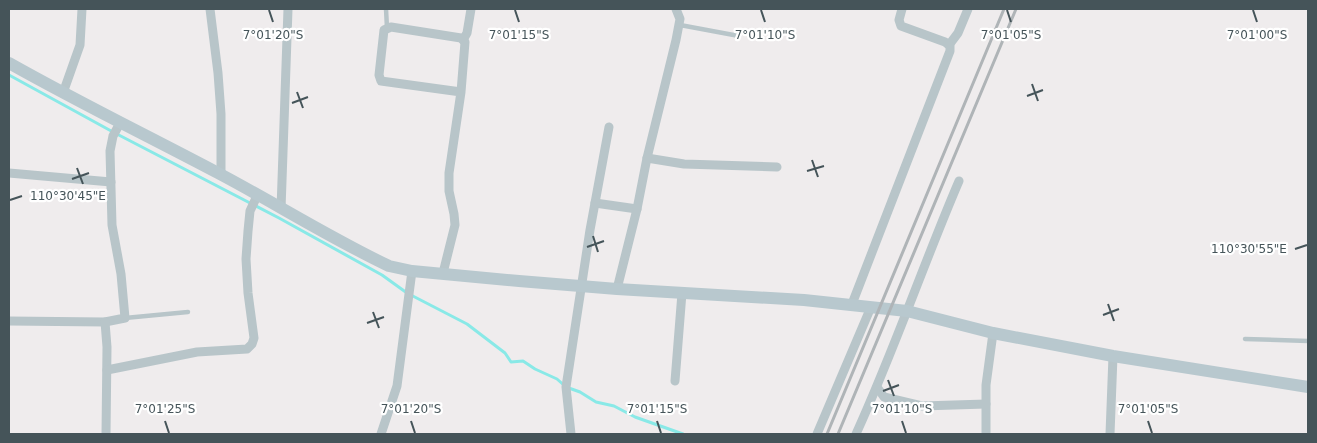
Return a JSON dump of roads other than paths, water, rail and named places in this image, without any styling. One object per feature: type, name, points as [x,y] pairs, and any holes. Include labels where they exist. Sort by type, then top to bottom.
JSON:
[{"type":"street","points":[[63,93],[80,45],[82,9]]},
{"type":"street","points":[[210,9],[221,114],[220,174]]},
{"type":"street","points":[[281,209],[288,9]]},
{"type":"street","points":[[443,273],[455,225],[449,191],[449,173],[461,92],[466,47],[464,40],[471,9]]},
{"type":"street","points":[[617,289],[675,44],[680,19],[676,9]]},
{"type":"street","points":[[902,9],[899,23],[902,27],[949,45]]},
{"type":"street","points":[[852,304],[863,280],[950,51],[949,45],[958,33],[968,9]]},
{"type":"street","points":[[461,92],[381,81],[379,75],[384,30],[387,28],[461,38],[464,40]]},
{"type":"street","points":[[9,63],[220,174],[257,198],[389,266],[412,271],[582,286],[756,296],[852,304],[907,311],[993,333],[1112,356],[1308,387]]},
{"type":"street","points":[[9,321],[105,322],[124,318],[121,274],[112,224],[110,151],[113,136],[120,123]]},
{"type":"street","points":[[571,434],[566,387],[609,127]]},
{"type":"street","points":[[647,158],[684,164],[777,167]]},
{"type":"street","points":[[9,173],[111,182]]},
{"type":"street","points":[[856,434],[877,387],[958,181]]},
{"type":"street","points":[[106,370],[196,352],[247,349],[250,347],[254,338],[246,259],[250,211],[257,198]]},
{"type":"street","points":[[595,203],[637,209]]},
{"type":"street","points":[[381,434],[397,386],[412,271]]},
{"type":"street","points":[[675,381],[682,293]]},
{"type":"street","points":[[817,434],[871,307]]},
{"type":"street","points":[[105,322],[107,333],[106,434]]},
{"type":"street","points":[[986,434],[986,385],[993,333]]},
{"type":"street","points":[[1110,434],[1112,356]]},
{"type":"street","points":[[877,387],[884,397],[922,406],[986,404]]},
{"type":"lane","points":[[386,9],[387,28]]},
{"type":"lane","points":[[678,24],[739,36]]},
{"type":"lane","points":[[124,318],[188,312]]},
{"type":"lane","points":[[1245,339],[1308,341]]},
{"type":"waterway","points":[[9,75],[113,132],[279,218],[382,275],[407,293],[467,324],[505,353],[511,362],[523,361],[557,379],[566,387],[580,392],[596,402],[614,406],[635,417],[683,434]]},
{"type":"railway","points":[[827,434],[1004,9]]},
{"type":"railway","points":[[838,434],[1016,9]]}]
